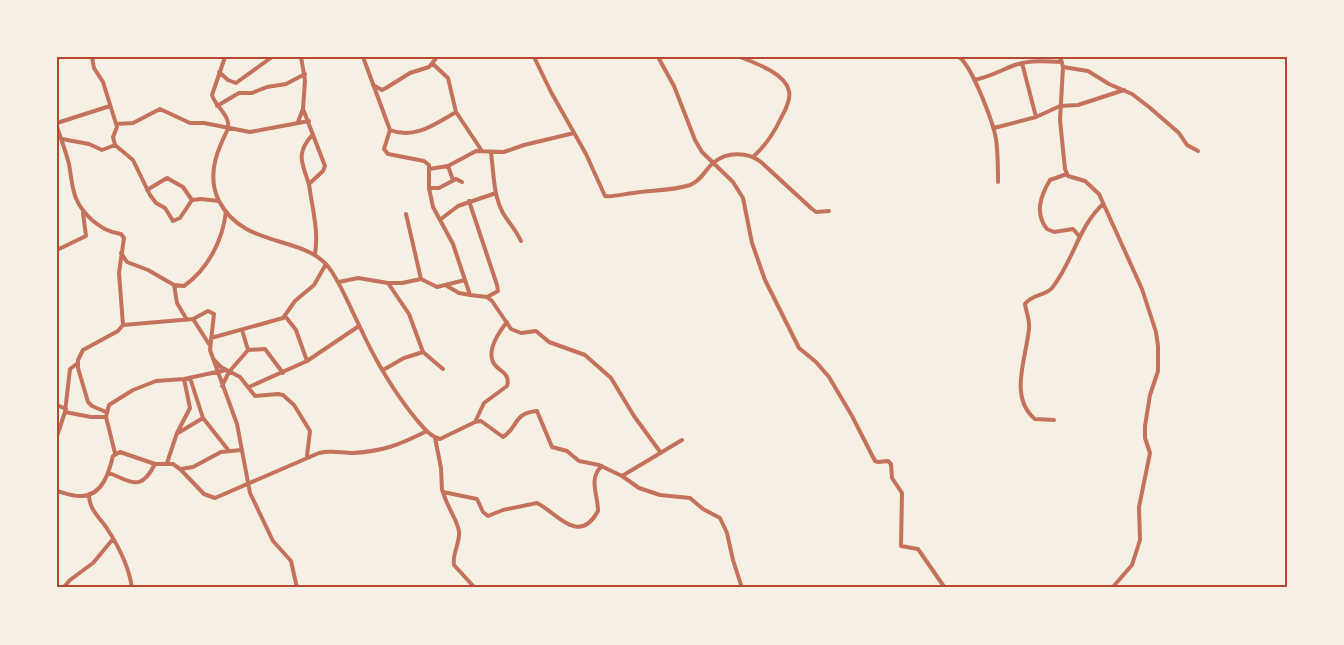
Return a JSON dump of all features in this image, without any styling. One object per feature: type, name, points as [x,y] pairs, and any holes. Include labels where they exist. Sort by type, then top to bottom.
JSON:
[{"type":"street","points":[[92,57],[92,62],[103,82],[116,124],[117,130],[113,137],[115,146],[133,160],[147,190],[156,203],[165,208],[173,221],[180,218],[192,200],[219,201]]},
{"type":"street","points":[[225,57],[212,95],[228,122],[228,128],[216,154],[213,174],[219,201],[226,211],[253,234],[315,254],[327,264],[339,282],[359,326],[399,397],[435,438],[441,468],[440,486],[459,532],[454,565],[475,588]]},
{"type":"street","points":[[219,72],[228,80],[236,83],[272,57]]},
{"type":"street","points":[[298,122],[303,109],[305,74],[301,57]]},
{"type":"street","points":[[363,57],[375,95],[390,130],[384,149],[388,154],[424,161],[429,169],[429,188],[433,207],[453,244],[470,295]]},
{"type":"street","points":[[375,95],[410,73],[424,70],[433,64],[437,57]]},
{"type":"street","points":[[534,57],[605,196],[686,186],[699,180],[714,163],[728,155],[754,156],[780,182],[800,196],[816,212],[829,211]]},
{"type":"street","points":[[658,57],[674,86],[695,140],[733,182],[743,198],[753,243],[765,280],[799,348],[829,377],[875,461],[888,461],[891,464],[893,480],[902,493],[901,546],[918,549],[945,588]]},
{"type":"street","points":[[740,57],[775,73],[789,91],[789,98],[770,140],[754,156]]},
{"type":"street","points":[[959,57],[966,63],[994,128],[998,182]]},
{"type":"street","points":[[1060,57],[1063,65],[1060,106],[1061,151],[1067,174]]},
{"type":"street","points":[[974,80],[991,76],[1022,63],[1047,61],[1088,71],[1124,90],[1149,107],[1179,133],[1187,145],[1198,152]]},
{"type":"street","points":[[1022,63],[1036,117]]},
{"type":"street","points":[[433,64],[448,78],[456,112],[482,151]]},
{"type":"street","points":[[217,106],[239,93],[252,93],[267,87],[286,84],[305,74]]},
{"type":"street","points":[[372,84],[382,90]]},
{"type":"street","points":[[994,128],[1036,117],[1060,106],[1078,105],[1124,90]]},
{"type":"street","points":[[57,250],[86,236],[83,212],[74,195],[68,162],[57,125],[110,106]]},
{"type":"street","points":[[116,124],[133,123],[160,109],[190,123],[204,123],[250,132],[309,121]]},
{"type":"street","points":[[303,109],[325,166],[323,171],[309,184]]},
{"type":"street","points":[[390,130],[406,135],[429,127],[456,112]]},
{"type":"street","points":[[314,133],[301,150],[300,156],[309,184],[316,225],[315,254]]},
{"type":"street","points":[[429,169],[448,166],[470,152],[504,152],[574,133]]},
{"type":"street","points":[[61,139],[89,144],[102,150],[115,146]]},
{"type":"street","points":[[491,153],[495,193],[503,213],[517,231],[520,241]]},
{"type":"street","points":[[448,166],[453,180]]},
{"type":"street","points":[[1080,237],[1073,229],[1054,232],[1047,229],[1039,213],[1041,201],[1050,180],[1067,174],[1090,184],[1099,194],[1142,289],[1156,332],[1159,367],[1148,405],[1145,426],[1145,438],[1150,453],[1139,507],[1140,540],[1132,565],[1112,588]]},
{"type":"street","points":[[147,190],[167,178],[183,186],[192,200]]},
{"type":"street","points":[[429,188],[439,188],[456,179],[462,182]]},
{"type":"street","points":[[441,219],[458,206],[495,193]]},
{"type":"street","points":[[447,285],[459,292],[487,297],[496,292],[498,288],[469,201]]},
{"type":"street","points":[[1054,420],[1035,419],[1027,410],[1022,399],[1023,355],[1029,328],[1025,304],[1034,296],[1052,288],[1066,266],[1089,219],[1103,204]]},
{"type":"street","points":[[121,253],[127,262],[148,270],[174,285],[184,286],[202,270],[222,234],[226,211]]},
{"type":"street","points":[[57,436],[66,411],[70,369],[78,363],[83,350],[118,331],[123,324],[119,273],[123,236],[106,231],[83,212]]},
{"type":"street","points":[[406,214],[421,279]]},
{"type":"street","points":[[211,338],[279,320],[285,316],[295,301],[314,285],[327,264]]},
{"type":"street","points":[[339,282],[358,278],[402,283],[421,279],[433,286],[465,280]]},
{"type":"street","points":[[388,283],[409,314],[423,352],[443,369]]},
{"type":"street","points":[[174,285],[177,303],[209,344],[221,387],[234,415],[247,483],[255,507],[277,547],[291,561],[297,588]]},
{"type":"street","points":[[487,297],[516,332],[536,331],[549,342],[578,352],[590,359],[611,378],[634,416],[661,453]]},
{"type":"street","points":[[123,324],[190,320],[211,311],[214,318],[209,344]]},
{"type":"street","points":[[285,316],[296,330],[307,360]]},
{"type":"street","points":[[475,422],[484,403],[504,388],[508,382],[506,375],[492,359],[496,337],[507,322]]},
{"type":"street","points":[[249,387],[307,360],[359,326]]},
{"type":"street","points":[[242,330],[248,350]]},
{"type":"street","points":[[221,387],[227,371],[248,350],[265,349],[283,373]]},
{"type":"street","points":[[383,370],[404,358],[423,352]]},
{"type":"street","points":[[212,358],[227,371],[240,377],[255,396],[283,395],[294,405],[310,431],[307,457]]},
{"type":"street","points":[[78,363],[88,402],[106,415]]},
{"type":"street","points":[[57,491],[83,496],[102,485],[109,473],[115,453],[106,415],[109,405],[144,385],[165,379],[184,379],[227,371]]},
{"type":"street","points":[[190,378],[203,418],[229,451]]},
{"type":"street","points":[[167,463],[177,434],[190,408],[184,379]]},
{"type":"street","points":[[57,405],[66,411],[91,417],[106,415]]},
{"type":"street","points":[[478,413],[481,421],[503,437],[508,434],[520,416],[537,411],[552,447],[567,451],[579,461],[602,466],[639,488],[660,495],[690,498],[703,509],[720,518],[727,533],[742,588]]},
{"type":"street","points":[[177,434],[203,418]]},
{"type":"street","points":[[435,438],[440,439],[481,421]]},
{"type":"street","points":[[115,453],[124,453],[155,464],[167,463],[180,469],[208,497],[220,496],[328,450],[350,453],[391,447],[427,430]]},
{"type":"street","points":[[622,476],[682,440]]},
{"type":"street","points":[[180,469],[193,467],[213,455],[241,450]]},
{"type":"street","points":[[443,492],[477,499],[483,512],[488,516],[503,510],[537,503],[567,524],[576,527],[584,526],[598,511],[594,487],[596,471],[591,463]]},
{"type":"street","points":[[109,473],[133,482],[140,482],[148,477],[155,464]]},
{"type":"street","points":[[596,471],[602,466]]},
{"type":"street","points":[[89,494],[90,505],[113,538],[128,571],[132,588]]},
{"type":"street","points":[[63,588],[93,563],[113,538]]}]
